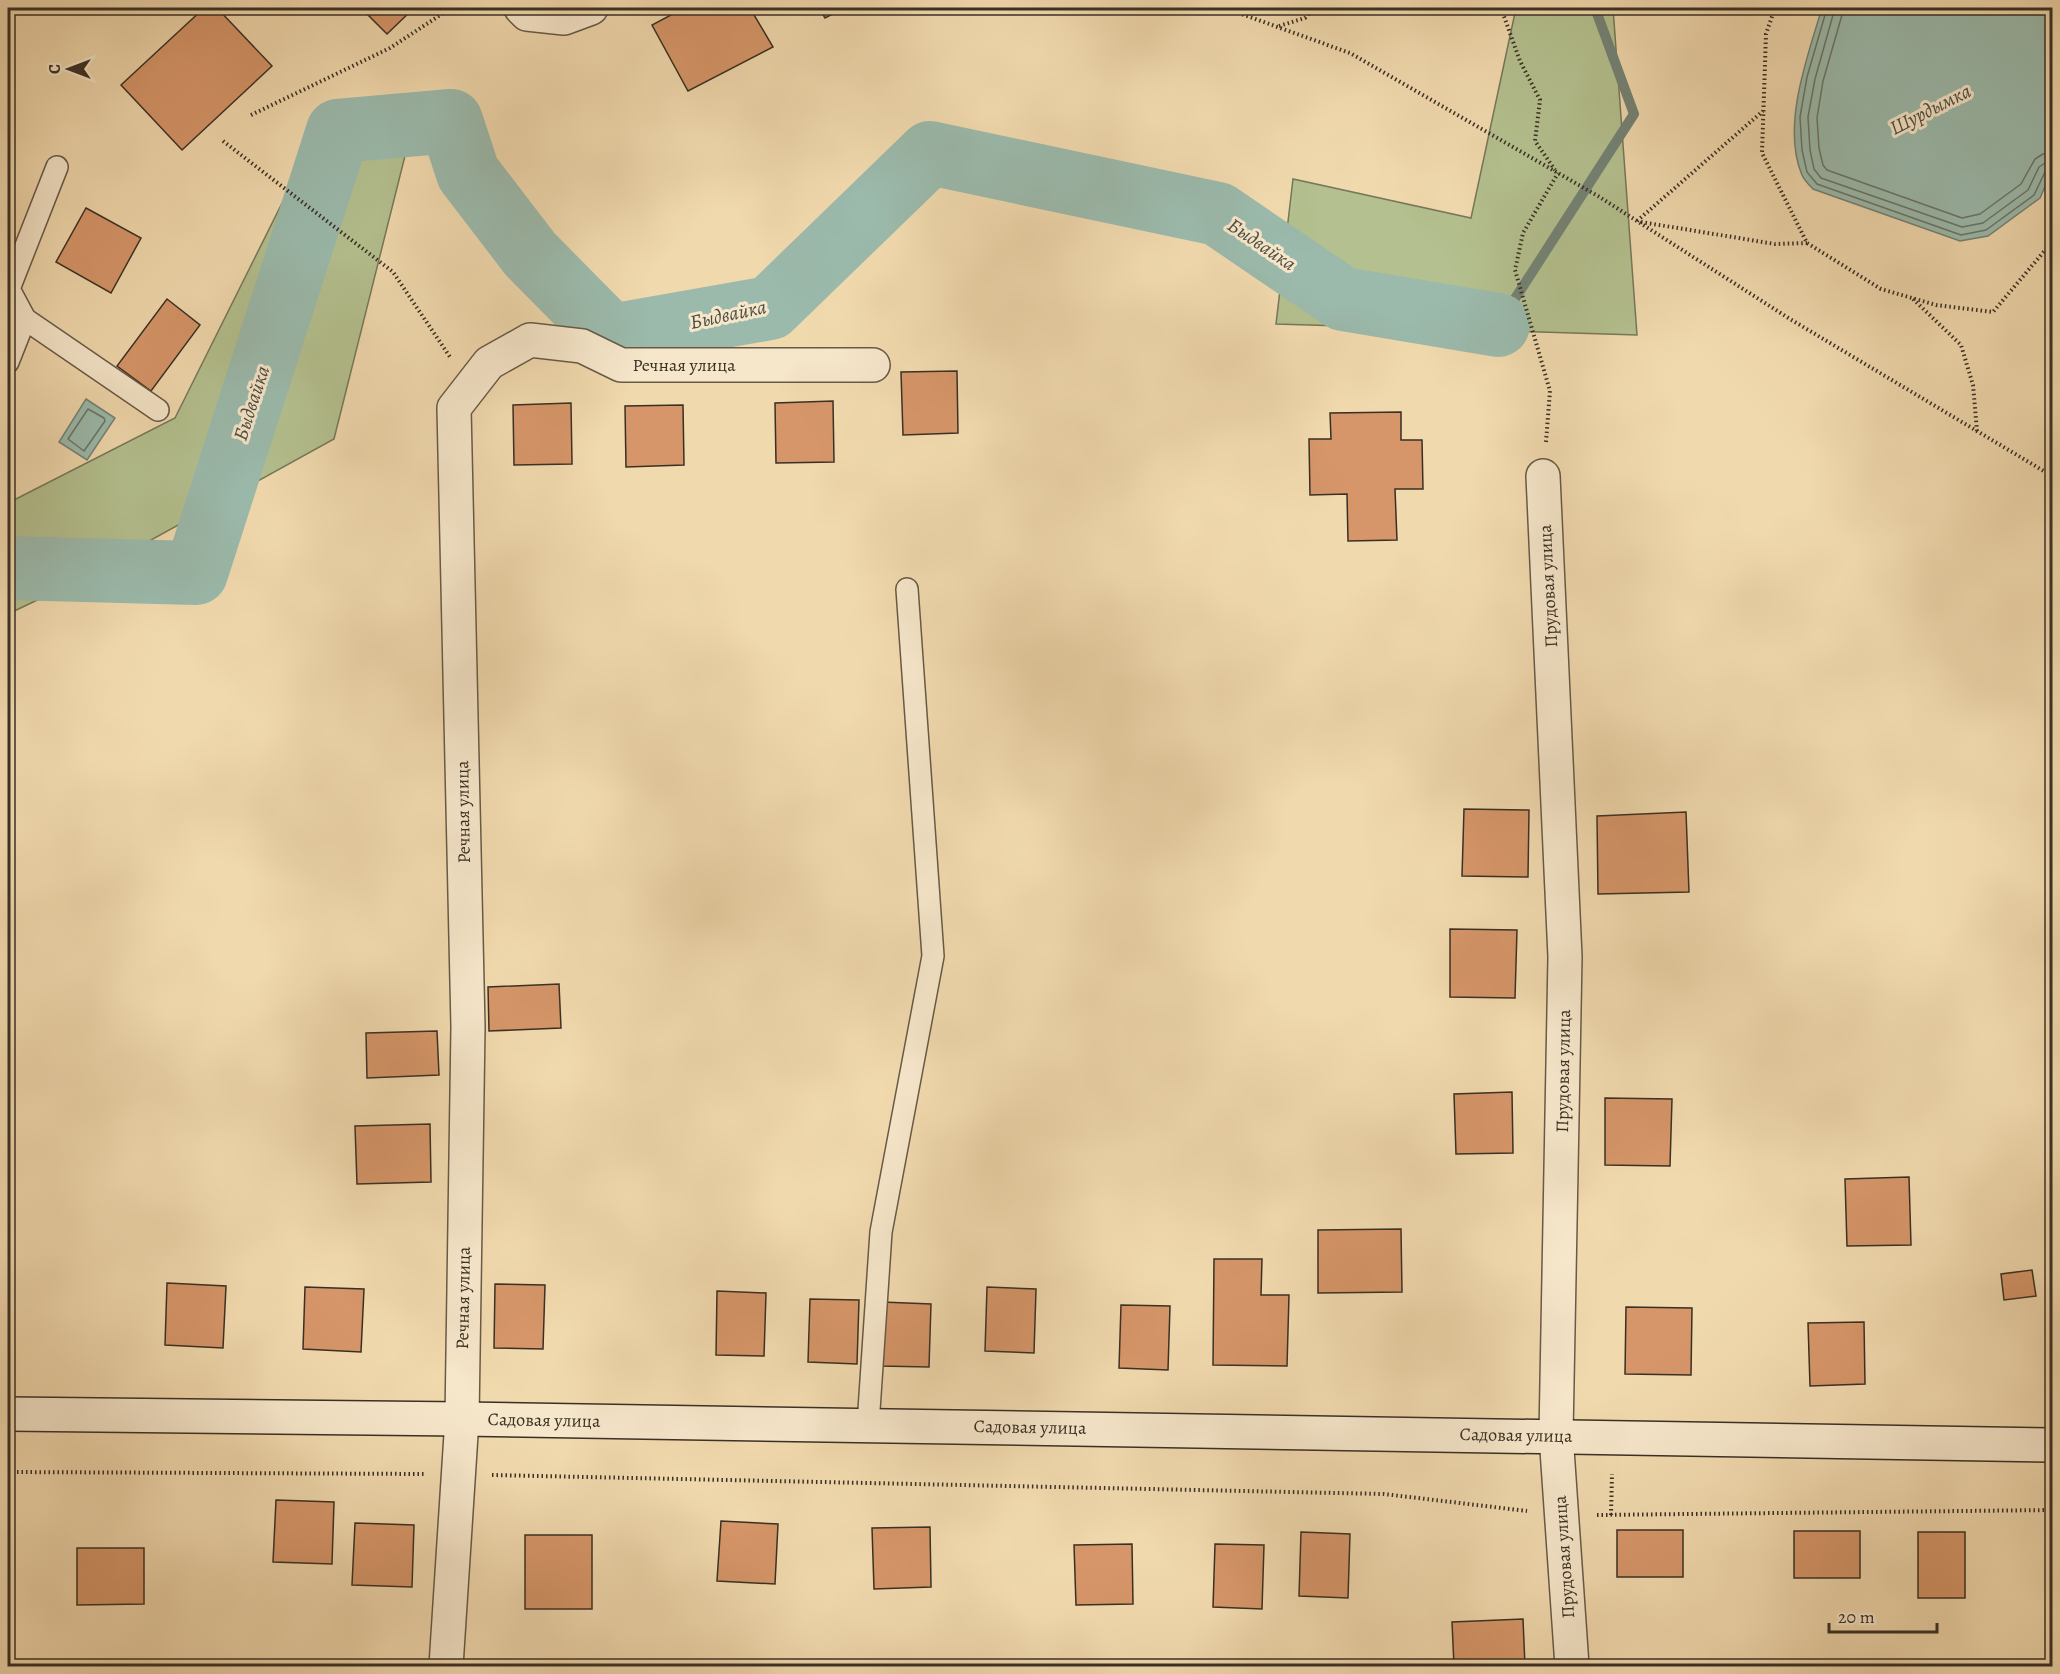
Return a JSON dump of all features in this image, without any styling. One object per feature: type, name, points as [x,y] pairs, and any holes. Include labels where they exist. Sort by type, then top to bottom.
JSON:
[{"type":"street","points":[[521,8],[527,14],[564,18],[591,8]]},
{"type":"street","name":"Речная улица","points":[[446,1666],[462,1419],[468,1027],[454,408],[489,363],[530,340],[582,346],[621,365],[873,365]]},
{"type":"street","name":"Прудовая улица","points":[[1543,476],[1566,957],[1556,1435],[1572,1666]]},
{"type":"street","name":"Садовая улица","points":[[8,1414],[2052,1444]]},
{"type":"lane","points":[[57,167],[9,289],[26,319],[158,410]]},
{"type":"lane","points":[[8,362],[26,319]]},
{"type":"lane","points":[[868,1425],[881,1232],[933,956],[907,589]]},
{"type":"path","points":[[251,115],[390,48],[451,8]]},
{"type":"path","points":[[1231,8],[1233,11],[1350,53],[1598,196],[1791,319],[2052,476]]},
{"type":"path","points":[[1277,27],[1305,18],[1314,8]]},
{"type":"path","points":[[1501,8],[1520,61],[1540,100],[1535,141],[1558,172]]},
{"type":"path","points":[[1775,8],[1766,34],[1762,153],[1807,243],[1881,290],[1936,305],[1993,312],[2052,242]]},
{"type":"path","points":[[1637,221],[1763,110]]},
{"type":"path","points":[[223,141],[393,272],[470,387]]},
{"type":"path","points":[[1543,476],[1550,391],[1515,270],[1523,234],[1558,172]]},
{"type":"path","points":[[1637,221],[1775,244],[1807,243]]},
{"type":"path","points":[[1913,298],[1961,345],[1973,386],[1977,431]]},
{"type":"path","points":[[8,1472],[458,1474],[1384,1494],[1561,1515],[2052,1510]]},
{"type":"green space","points":[[1516,8],[1613,8],[1637,335],[1276,324],[1293,179],[1471,218]]},
{"type":"green space","points":[[415,116],[334,439],[75,582],[8,614],[8,503],[175,418],[315,137]]},
{"type":"water","name":"Шурдымка","points":[[1822,8],[2052,8],[2052,170],[2040,198],[1988,236],[1960,241],[1813,189],[1805,181],[1796,156],[1795,113],[1804,69]]},
{"type":"water","points":[[86,399],[115,418],[87,460],[59,442]]},
{"type":"water","points":[[48,546],[61,562],[56,590],[8,590],[8,549]]},
{"type":"building","points":[[204,8],[217,8],[272,66],[182,150],[121,85]]},
{"type":"building","points":[[361,8],[414,8],[387,34]]},
{"type":"building","points":[[684,8],[750,8],[773,47],[688,91],[652,25]]},
{"type":"building","points":[[819,8],[844,8],[825,18]]},
{"type":"building","points":[[86,208],[141,238],[111,293],[56,262]]},
{"type":"building","points":[[167,299],[200,325],[151,391],[117,366]]},
{"type":"building","points":[[957,371],[958,433],[903,435],[901,372]]},
{"type":"building","points":[[833,401],[834,462],[776,463],[775,403]]},
{"type":"building","points":[[571,403],[572,464],[514,465],[513,405]]},
{"type":"building","points":[[683,405],[684,465],[626,467],[625,406]]},
{"type":"building","points":[[1401,412],[1401,440],[1422,440],[1423,489],[1395,489],[1397,540],[1348,541],[1347,494],[1310,495],[1309,439],[1331,439],[1330,413]]},
{"type":"building","points":[[1464,809],[1529,810],[1528,877],[1462,876]]},
{"type":"building","points":[[1686,812],[1689,892],[1598,894],[1597,816]]},
{"type":"building","points":[[1450,929],[1517,930],[1515,998],[1450,997]]},
{"type":"building","points":[[559,984],[561,1028],[489,1031],[488,987]]},
{"type":"building","points":[[437,1031],[439,1075],[367,1078],[366,1033]]},
{"type":"building","points":[[1512,1092],[1513,1153],[1456,1154],[1454,1094]]},
{"type":"building","points":[[1605,1098],[1672,1099],[1670,1166],[1605,1165]]},
{"type":"building","points":[[430,1124],[431,1182],[357,1184],[355,1126]]},
{"type":"building","points":[[1909,1177],[1911,1245],[1847,1246],[1845,1179]]},
{"type":"building","points":[[1401,1229],[1402,1292],[1318,1293],[1318,1230]]},
{"type":"building","points":[[1214,1259],[1262,1259],[1261,1295],[1289,1295],[1287,1366],[1213,1365]]},
{"type":"building","points":[[2032,1270],[2036,1296],[2004,1300],[2001,1274]]},
{"type":"building","points":[[167,1283],[226,1286],[223,1348],[165,1345]]},
{"type":"building","points":[[495,1284],[545,1285],[543,1349],[494,1348]]},
{"type":"building","points":[[305,1287],[364,1289],[361,1352],[303,1349]]},
{"type":"building","points":[[987,1287],[1036,1289],[1034,1353],[985,1351]]},
{"type":"building","points":[[717,1291],[766,1293],[764,1356],[716,1355]]},
{"type":"building","points":[[810,1299],[859,1300],[857,1364],[808,1362]]},
{"type":"building","points":[[882,1302],[931,1304],[929,1367],[880,1366]]},
{"type":"building","points":[[1121,1305],[1170,1306],[1168,1370],[1119,1368]]},
{"type":"building","points":[[1626,1307],[1692,1308],[1691,1375],[1625,1374]]},
{"type":"building","points":[[1864,1322],[1865,1384],[1810,1386],[1808,1323]]},
{"type":"building","points":[[276,1500],[334,1502],[332,1564],[273,1562]]},
{"type":"building","points":[[721,1521],[778,1524],[775,1584],[717,1581]]},
{"type":"building","points":[[355,1523],[414,1525],[412,1587],[352,1585]]},
{"type":"building","points":[[930,1527],[931,1587],[874,1589],[872,1528]]},
{"type":"building","points":[[1617,1530],[1683,1530],[1683,1577],[1617,1577]]},
{"type":"building","points":[[1794,1531],[1860,1531],[1860,1578],[1794,1578]]},
{"type":"building","points":[[1301,1532],[1350,1534],[1348,1598],[1299,1596]]},
{"type":"building","points":[[1918,1532],[1965,1532],[1965,1598],[1918,1598]]},
{"type":"building","points":[[525,1535],[592,1535],[592,1609],[525,1609]]},
{"type":"building","points":[[1132,1544],[1133,1604],[1076,1605],[1074,1545]]},
{"type":"building","points":[[1215,1544],[1264,1545],[1262,1609],[1213,1607]]},
{"type":"building","points":[[77,1548],[144,1548],[144,1604],[77,1605]]},
{"type":"building","points":[[1523,1619],[1525,1666],[1454,1666],[1452,1622]]},
{"type":"waterway","name":"Быдвайка","points":[[1498,325],[1634,114],[1595,8]]},
{"type":"waterway","name":"Быдвайка","points":[[8,568],[196,573],[338,131],[451,121],[468,173],[530,254],[611,336],[770,308],[930,153],[1218,214],[1343,299],[1498,325]]}]
